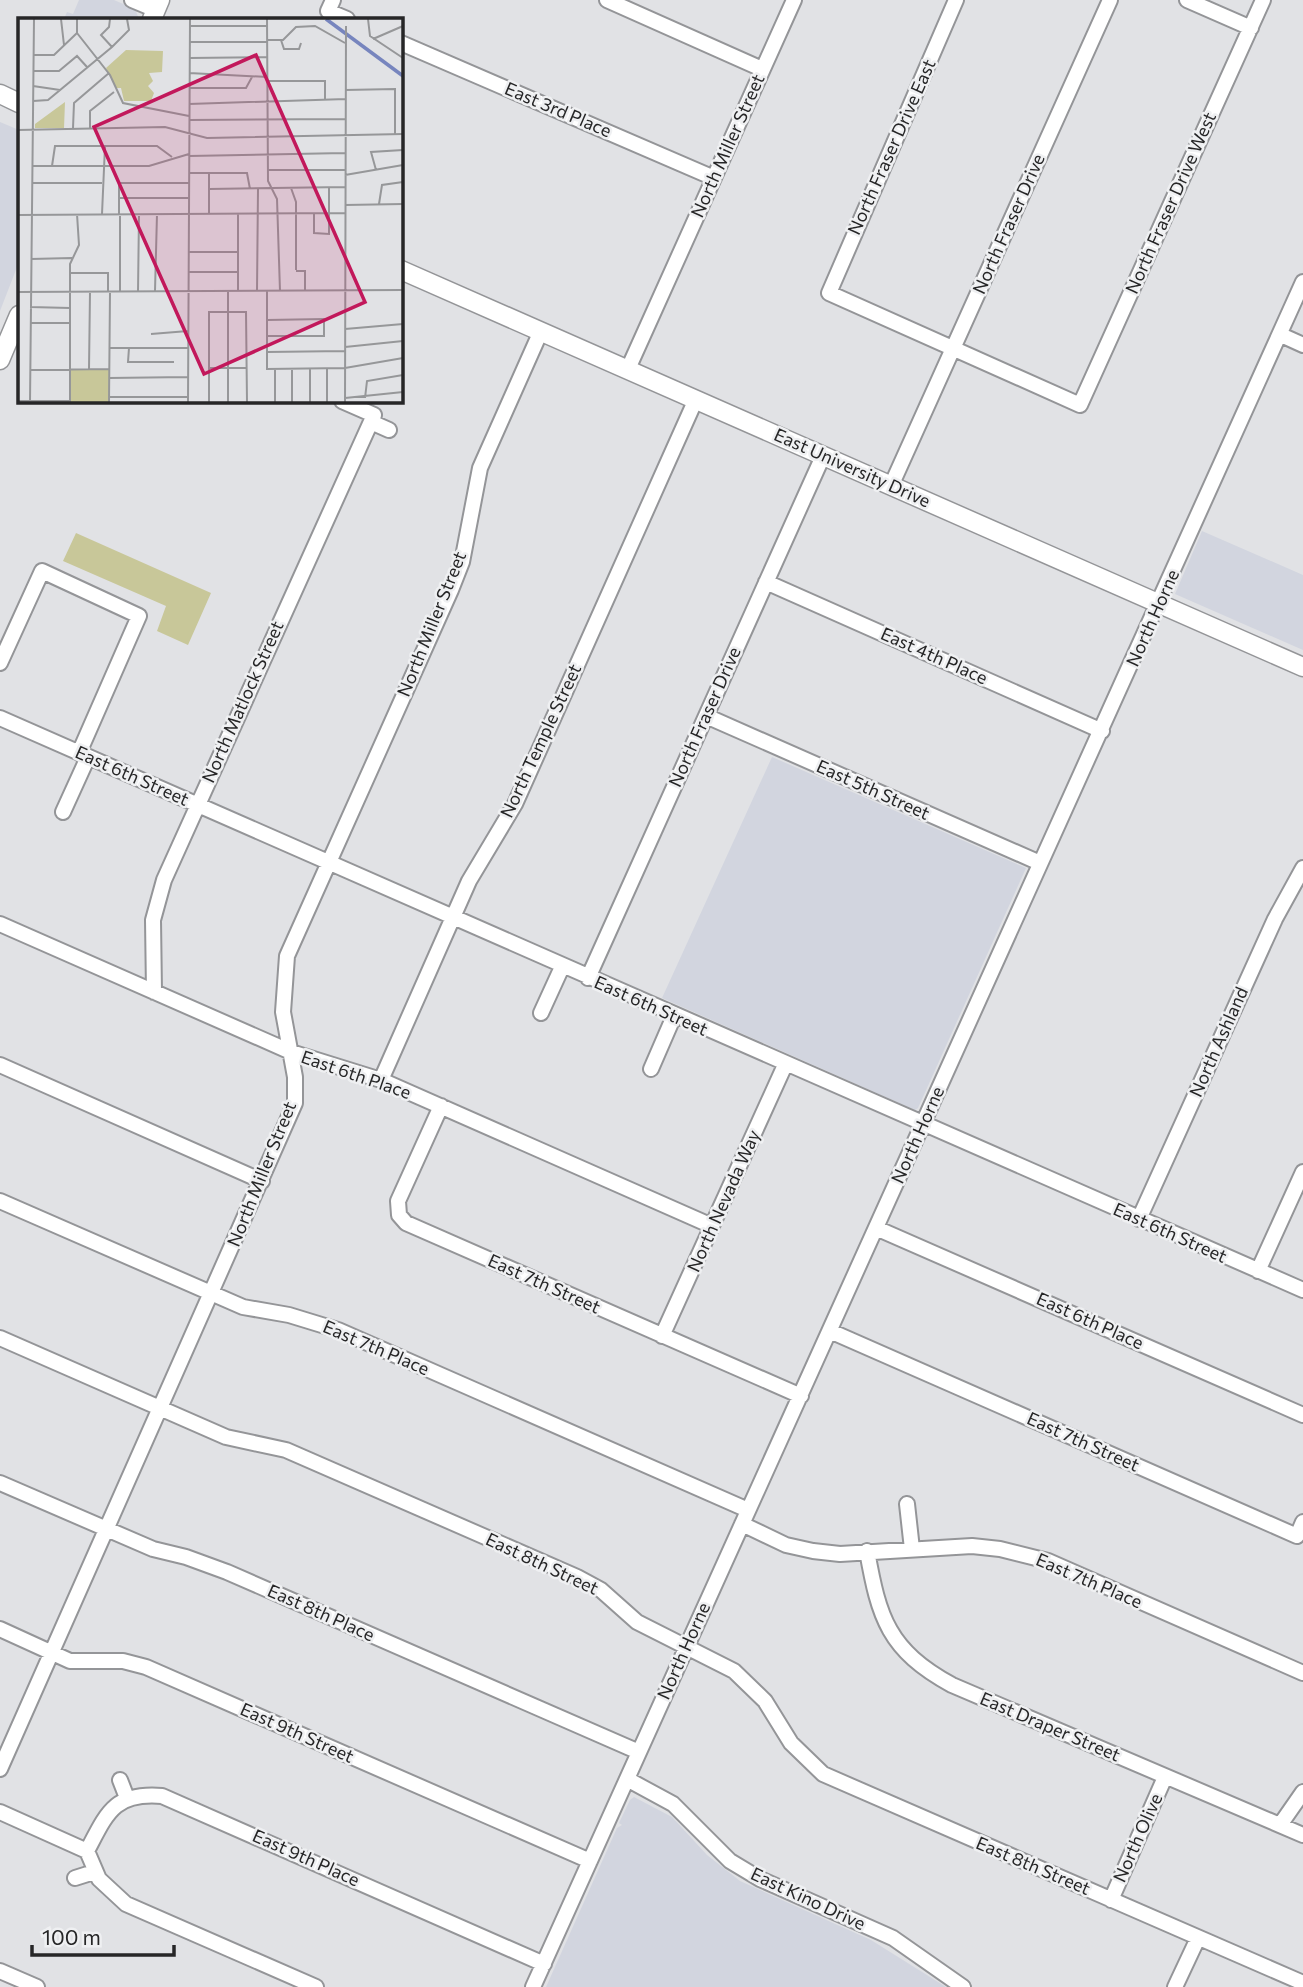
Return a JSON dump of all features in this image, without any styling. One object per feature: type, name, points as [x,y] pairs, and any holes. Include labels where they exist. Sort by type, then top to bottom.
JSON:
[{"type":"main road","points":[[0,94],[18,103]]},
{"type":"main road","name":"East University Drive","points":[[402,270],[1303,667]]},
{"type":"main road","points":[[0,360],[18,317]]},
{"type":"street","points":[[132,0],[156,10]]},
{"type":"street","points":[[332,0],[328,11],[344,18]]},
{"type":"street","points":[[607,0],[762,69]]},
{"type":"street","name":"North Miller Street","points":[[628,369],[794,0]]},
{"type":"street","name":"North Fraser Drive East","points":[[953,349],[829,293],[956,0]]},
{"type":"street","name":"North Fraser Drive","points":[[891,486],[1110,0]]},
{"type":"street","points":[[1187,0],[1251,28]]},
{"type":"street","name":"North Fraser Drive West","points":[[953,349],[1080,405],[1263,0]]},
{"type":"street","name":"East 3rd Place","points":[[402,43],[714,178]]},
{"type":"street","name":"North Horne","points":[[533,1987],[1303,282]]},
{"type":"street","name":"North Miller Street","points":[[0,1769],[295,1103],[291,1052],[283,1012],[287,956],[451,590],[461,562],[480,468],[541,331]]},
{"type":"street","points":[[1281,335],[1303,345]]},
{"type":"street","name":"North Temple Street","points":[[381,1080],[469,881],[514,804],[696,399]]},
{"type":"street","points":[[344,402],[374,415],[371,422],[389,430]]},
{"type":"street","name":"North Matlock Street","points":[[154,992],[153,920],[157,900],[197,804],[371,422]]},
{"type":"street","name":"North Fraser Drive","points":[[588,978],[823,456]]},
{"type":"street","points":[[0,663],[42,571],[139,616],[63,812]]},
{"type":"street","name":"East 4th Place","points":[[766,582],[1102,731]]},
{"type":"street","name":"East 5th Street","points":[[706,716],[1040,863]]},
{"type":"street","name":"East 6th Street","points":[[0,718],[785,1065],[1303,1290]]},
{"type":"street","name":"North Ashland","points":[[1139,1219],[1275,919],[1303,868]]},
{"type":"street","name":"East 6th Place","points":[[0,924],[291,1052],[381,1080],[712,1226]]},
{"type":"street","points":[[541,1013],[562,967]]},
{"type":"street","points":[[651,1069],[674,1016]]},
{"type":"street","points":[[0,1065],[262,1181]]},
{"type":"street","name":"North Nevada Way","points":[[662,1336],[785,1065]]},
{"type":"street","name":"East 7th Street","points":[[441,1106],[398,1201],[402,1219],[801,1396]]},
{"type":"street","points":[[1258,1271],[1303,1172]]},
{"type":"street","name":"East 7th Place","points":[[0,1201],[243,1307],[289,1315],[338,1330],[748,1510]]},
{"type":"street","name":"East 6th Place","points":[[876,1228],[1303,1415]]},
{"type":"street","name":"East 7th Street","points":[[830,1331],[1297,1536],[1303,1522]]},
{"type":"street","name":"East 8th Street","points":[[0,1338],[226,1437],[286,1450],[577,1577],[601,1590],[637,1622],[719,1662],[751,1685],[778,1721],[790,1743],[823,1774],[1303,1983]]},
{"type":"street","name":"East 8th Place","points":[[0,1483],[104,1530],[153,1549],[228,1572],[639,1752]]},
{"type":"street","points":[[907,1504],[912,1549]]},
{"type":"street","name":"East 7th Place","points":[[742,1524],[786,1545],[813,1551],[840,1554],[972,1546],[1000,1549],[1048,1561],[1303,1673]]},
{"type":"street","name":"East Draper Street","points":[[867,1551],[881,1615],[904,1651],[917,1664],[952,1685],[1303,1835]]},
{"type":"street","name":"East 9th Street","points":[[0,1629],[70,1661],[123,1661],[146,1667],[590,1861]]},
{"type":"street","name":"North Olive","points":[[1111,1900],[1165,1777]]},
{"type":"street","name":"East Kino Drive","points":[[627,1779],[673,1804],[730,1861],[760,1879],[893,1938],[963,1987]]},
{"type":"street","points":[[120,1780],[127,1798],[105,1815],[88,1851],[94,1872],[105,1888],[126,1904],[316,1987]]},
{"type":"street","points":[[1280,1825],[1303,1792]]},
{"type":"street","name":"East 9th Place","points":[[127,1798],[162,1796],[188,1805],[544,1964]]},
{"type":"street","points":[[0,1812],[88,1851]]},
{"type":"street","points":[[75,1878],[94,1872]]},
{"type":"street","points":[[1175,1987],[1198,1938]]},
{"type":"street","points":[[0,1971],[37,1987]]},
{"type":"shaded area","points":[[79,0],[114,0],[135,9],[139,18],[64,18],[67,12],[73,14]]},
{"type":"shaded area","points":[[0,122],[18,130],[18,265],[0,311]]},
{"type":"shaded area","points":[[1202,531],[1303,575],[1303,650],[1175,594]]},
{"type":"shaded area","points":[[772,757],[1026,868],[915,1110],[662,998]]},
{"type":"shaded area","points":[[634,1797],[672,1817],[707,1855],[740,1881],[871,1940],[946,1987],[546,1987],[617,1828],[622,1825],[619,1823]]},
{"type":"green space","points":[[76,533],[211,593],[188,645],[157,631],[166,606],[63,561]]}]
